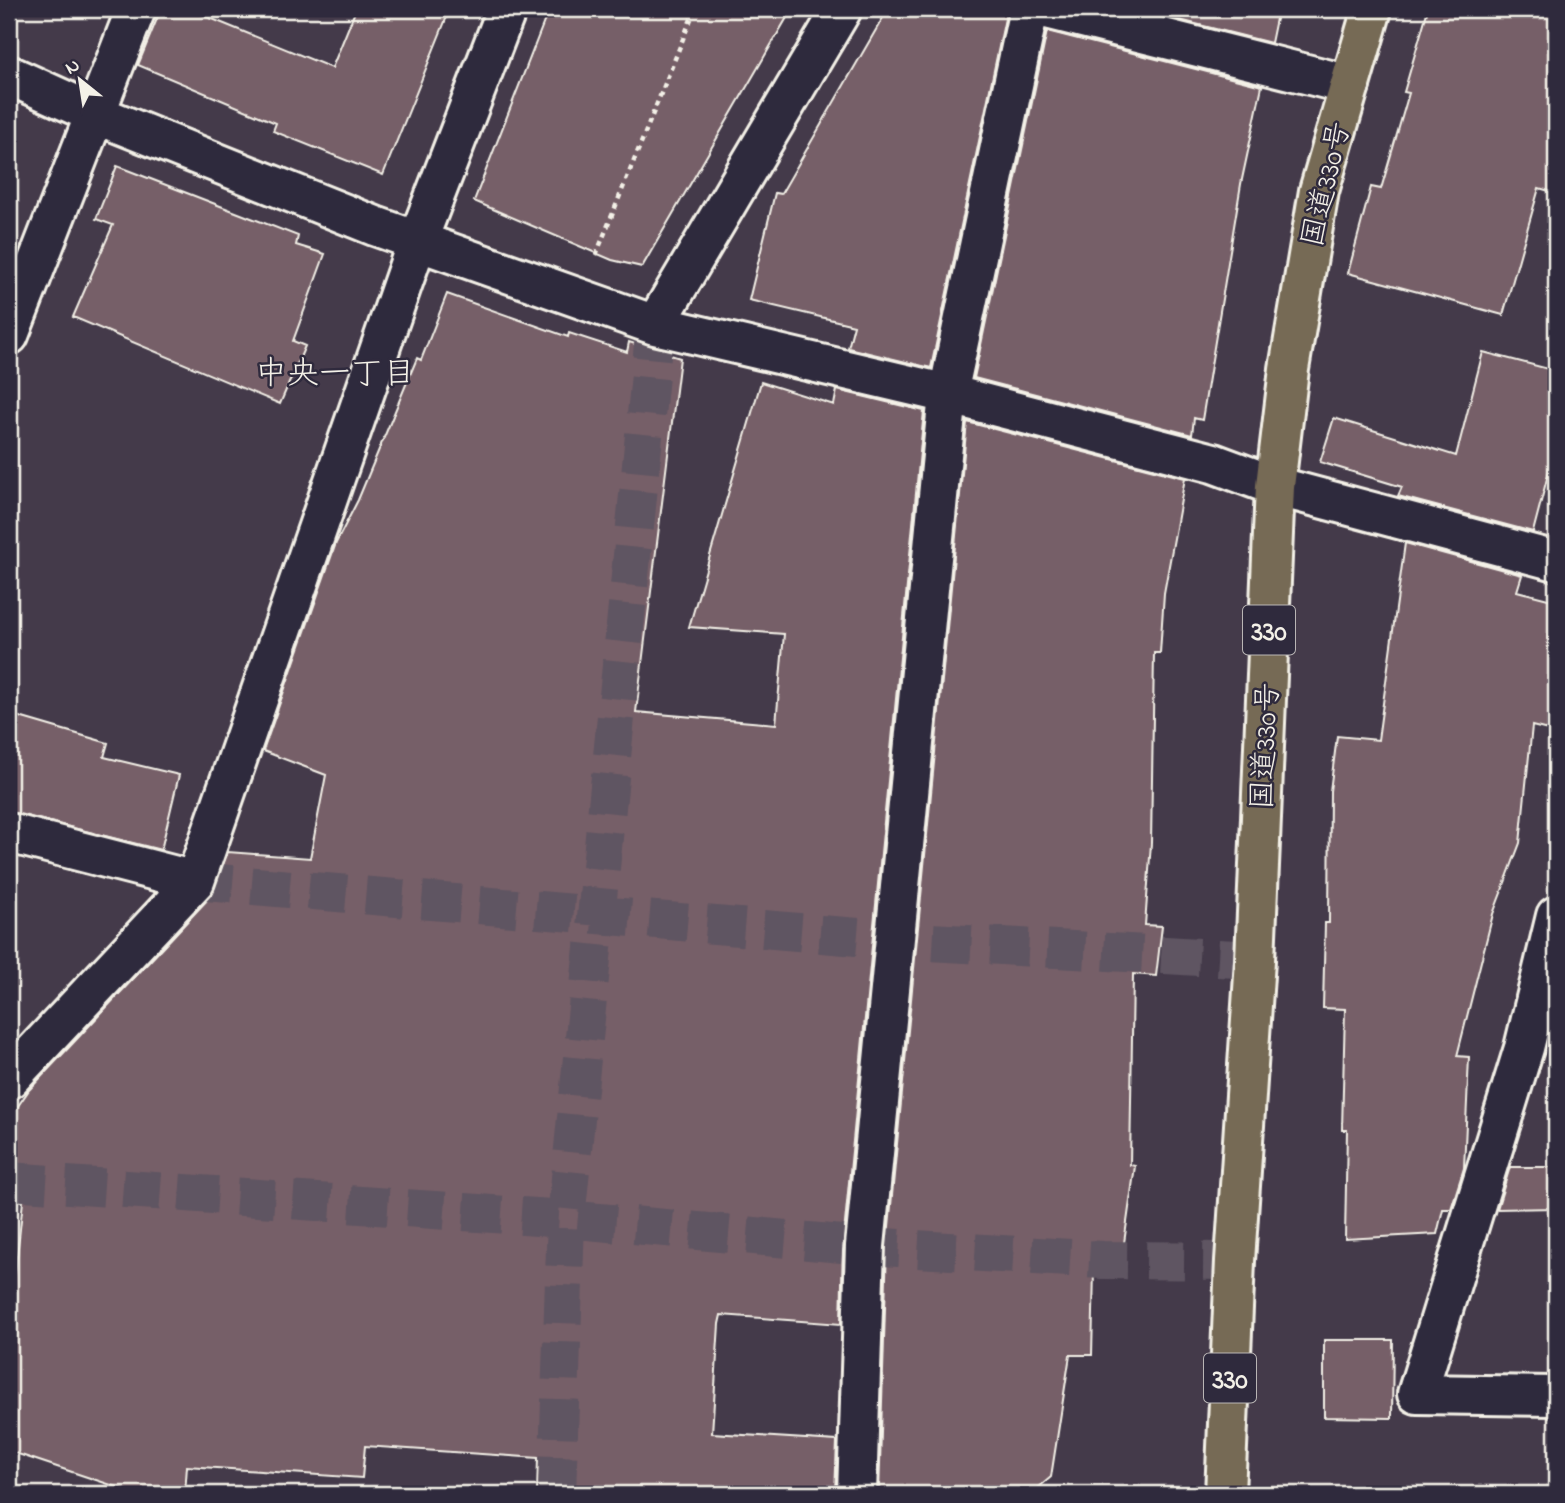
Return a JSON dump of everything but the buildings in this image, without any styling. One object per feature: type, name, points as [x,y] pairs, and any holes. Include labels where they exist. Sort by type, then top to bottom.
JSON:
[{"type":"highway","name":"国道330号","points":[[1226,1494],[1235,1261],[1255,960],[1275,486],[1289,369],[1319,191],[1372,9]]},
{"type":"street","points":[[9,335],[136,9]]},
{"type":"street","points":[[9,1079],[195,881],[417,242],[507,9]]},
{"type":"street","points":[[655,325],[842,9]]},
{"type":"street","points":[[857,1494],[865,1246],[948,394],[1029,9]]},
{"type":"street","points":[[1047,9],[1350,85]]},
{"type":"street","points":[[9,75],[95,114],[417,242],[655,325],[948,394],[1213,463],[1275,486],[1556,561]]},
{"type":"street","points":[[9,833],[195,881]]},
{"type":"street","points":[[1556,916],[1540,1048],[1417,1394],[1556,1396]]},
{"type":"path","points":[[578,298],[695,9]]},
{"type":"tunnel","points":[[557,1494],[566,1219],[655,325]]},
{"type":"tunnel","points":[[195,881],[893,940],[1255,960]]},
{"type":"tunnel","points":[[9,1181],[566,1219],[865,1246],[1103,1260],[1235,1261]]},
{"type":"district","name":"中央一丁目","points":[[335,372]]}]
